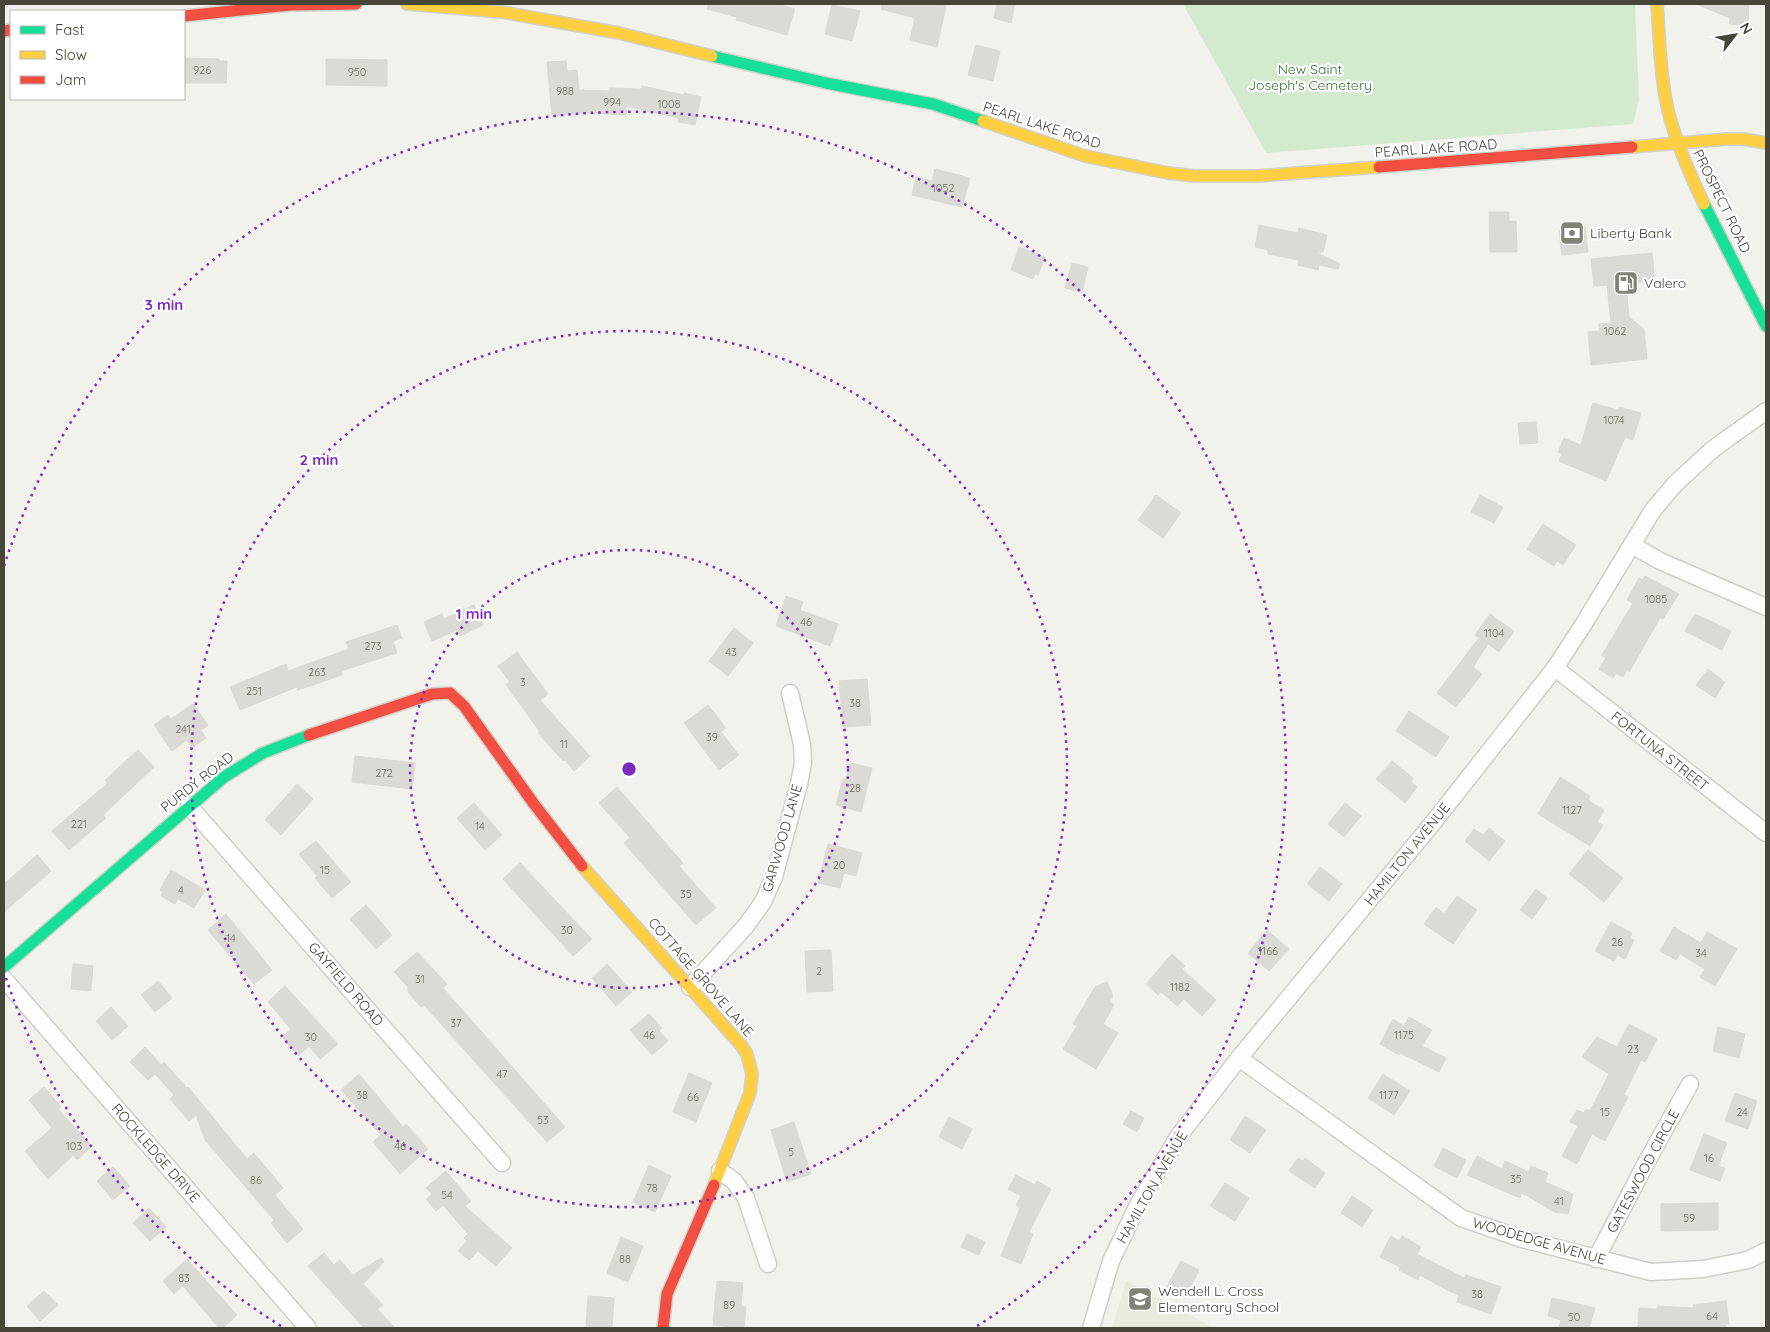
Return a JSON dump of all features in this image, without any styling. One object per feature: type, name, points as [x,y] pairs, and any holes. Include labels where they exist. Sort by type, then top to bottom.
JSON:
[{"type":"main road","points":[[185,16],[290,5],[356,4]]},
{"type":"main road","name":"PEARL LAKE ROAD","points":[[407,4],[502,12],[619,33],[826,83],[933,104],[1085,156],[1114,164],[1168,173],[1257,176],[1500,159],[1727,139],[1743,139],[1766,143]]},
{"type":"main road","points":[[1658,4],[1663,81],[1670,118],[1678,143]]},
{"type":"main road","name":"PROSPECT ROAD","points":[[1678,143],[1701,197],[1766,326]]},
{"type":"main road","name":"PURDY ROAD","points":[[4,967],[189,806],[243,764],[281,745],[432,694],[450,693]]},
{"type":"main road","name":"COTTAGE GROVE LANE","points":[[450,693],[464,706],[534,804],[578,860],[690,986],[747,1054],[752,1074],[750,1093],[720,1171],[667,1294],[663,1328]]},
{"type":"street","name":"HAMILTON AVENUE","points":[[1091,1328],[1111,1261],[1140,1203],[1178,1137],[1239,1058],[1438,816],[1555,668],[1653,510],[1674,484],[1713,449],[1766,411]]},
{"type":"street","points":[[1632,545],[1660,561],[1766,607]]},
{"type":"street","name":"FORTUNA STREET","points":[[1555,668],[1766,833]]},
{"type":"street","name":"GARWOOD LANE","points":[[690,986],[745,926],[763,902],[774,877],[803,763],[802,744],[790,693]]},
{"type":"street","name":"GAYFIELD ROAD","points":[[189,806],[502,1163]]},
{"type":"street","name":"ROCKLEDGE DRIVE","points":[[4,979],[308,1328]]},
{"type":"street","name":"WOODEDGE AVENUE","points":[[1239,1058],[1461,1218],[1522,1239],[1651,1272],[1703,1269],[1748,1260],[1766,1251]]},
{"type":"street","name":"GATESWOOD CIRCLE","points":[[1596,1258],[1690,1084]]},
{"type":"street","points":[[720,1171],[734,1181],[746,1198],[768,1264]]},
{"type":"shaded area","name":"Wendell L. Cross Elementary School","points":[[1126,1281],[1214,1328],[1112,1328]]},
{"type":"green space","name":"New Saint Joseph's Cemetery","points":[[1183,4],[1635,4],[1639,100],[1633,124],[1266,153]]},
{"type":"building","points":[[708,4],[776,4],[795,9],[787,35],[736,20],[737,17],[707,9]]},
{"type":"building","points":[[881,4],[938,4],[946,6],[937,47],[910,40],[915,18],[881,9]]},
{"type":"building","points":[[997,4],[1015,4],[1011,23],[994,18]]},
{"type":"building","points":[[1696,4],[1749,4],[1748,25],[1729,24],[1730,18]]},
{"type":"building","points":[[832,5],[860,11],[852,41],[825,34]]},
{"type":"building","points":[[976,45],[1000,51],[993,81],[968,75]]},
{"type":"building","points":[[185,58],[227,61],[226,83],[185,83]]},
{"type":"building","points":[[326,59],[387,60],[387,86],[326,85]]},
{"type":"building","points":[[566,61],[567,71],[577,70],[579,90],[609,91],[609,88],[641,89],[642,86],[701,97],[695,125],[678,122],[679,118],[626,106],[626,115],[587,113],[552,116],[547,62]]},
{"type":"building","points":[[935,169],[970,178],[962,207],[912,195],[916,177],[932,181]]},
{"type":"building","points":[[1489,212],[1509,212],[1509,221],[1516,221],[1517,252],[1490,252]]},
{"type":"building","points":[[1259,225],[1298,233],[1299,228],[1327,235],[1323,252],[1316,252],[1340,264],[1338,269],[1319,265],[1318,270],[1298,265],[1299,260],[1268,254],[1268,250],[1255,247]]},
{"type":"building","points":[[1585,227],[1588,252],[1562,255],[1559,231]]},
{"type":"building","points":[[1019,247],[1045,257],[1038,275],[1035,274],[1033,279],[1011,270]]},
{"type":"building","points":[[1652,253],[1655,281],[1626,284],[1629,317],[1644,329],[1647,359],[1591,365],[1588,332],[1600,331],[1599,324],[1611,323],[1607,285],[1594,286],[1591,259]]},
{"type":"building","points":[[1072,263],[1088,267],[1082,292],[1065,288]]},
{"type":"building","points":[[1593,403],[1618,410],[1619,407],[1641,413],[1633,440],[1625,437],[1606,481],[1559,461],[1562,454],[1558,452],[1564,438],[1581,445]]},
{"type":"building","points":[[1536,422],[1538,443],[1520,444],[1518,423]]},
{"type":"building","points":[[1156,495],[1181,513],[1163,538],[1138,520]]},
{"type":"building","points":[[1480,495],[1503,507],[1494,523],[1471,512]]},
{"type":"building","points":[[1543,524],[1576,545],[1563,565],[1557,561],[1554,566],[1527,549]]},
{"type":"building","points":[[1645,576],[1679,594],[1663,619],[1660,618],[1629,672],[1627,670],[1623,677],[1616,673],[1613,678],[1599,669],[1606,658],[1602,655],[1633,603],[1627,600],[1639,578],[1643,580]]},
{"type":"building","points":[[786,596],[803,602],[800,610],[838,624],[830,646],[776,626]]},
{"type":"building","points":[[474,605],[483,625],[460,636],[457,630],[432,641],[424,622],[442,614],[444,619]]},
{"type":"building","points":[[1490,614],[1514,631],[1499,652],[1488,644],[1473,667],[1482,674],[1456,707],[1437,693],[1479,638],[1475,635]]},
{"type":"building","points":[[1695,614],[1731,631],[1722,650],[1685,631]]},
{"type":"building","points":[[397,625],[402,638],[393,641],[397,653],[341,671],[342,675],[298,690],[297,687],[240,710],[230,687],[286,664],[288,671],[349,649],[346,642]]},
{"type":"building","points":[[734,628],[753,643],[728,676],[709,661]]},
{"type":"building","points":[[517,652],[548,694],[540,700],[590,756],[574,771],[538,733],[540,732],[506,685],[510,682],[498,666]]},
{"type":"building","points":[[1708,669],[1725,682],[1715,698],[1696,685]]},
{"type":"building","points":[[867,679],[871,725],[843,727],[839,681]]},
{"type":"building","points":[[193,704],[208,725],[201,730],[206,738],[192,748],[187,740],[172,751],[154,725],[168,715],[171,719]]},
{"type":"building","points":[[708,705],[726,728],[721,732],[739,755],[719,770],[684,723]]},
{"type":"building","points":[[1409,711],[1449,737],[1436,757],[1396,731]]},
{"type":"building","points":[[138,750],[154,767],[103,815],[106,818],[69,850],[52,831],[108,783],[105,780]]},
{"type":"building","points":[[355,756],[415,763],[412,789],[352,782]]},
{"type":"building","points":[[1392,761],[1413,778],[1411,782],[1417,787],[1405,803],[1376,779]]},
{"type":"building","points":[[850,763],[872,768],[861,812],[836,805],[843,779],[846,780]]},
{"type":"building","points":[[1560,777],[1590,796],[1588,800],[1604,810],[1597,822],[1603,825],[1590,846],[1538,814]]},
{"type":"building","points":[[297,784],[313,799],[281,835],[265,820]]},
{"type":"building","points":[[617,787],[683,863],[679,866],[716,908],[696,925],[624,843],[630,838],[599,803]]},
{"type":"building","points":[[474,803],[502,835],[485,850],[457,818]]},
{"type":"building","points":[[1345,803],[1361,816],[1344,837],[1328,824]]},
{"type":"building","points":[[1489,828],[1505,841],[1489,861],[1465,841],[1474,829],[1483,835]]},
{"type":"building","points":[[316,841],[351,882],[332,898],[315,878],[317,876],[299,854]]},
{"type":"building","points":[[828,844],[862,853],[856,876],[844,873],[840,888],[818,883]]},
{"type":"building","points":[[1588,850],[1623,878],[1604,902],[1569,874]]},
{"type":"building","points":[[37,855],[51,871],[4,912],[4,884]]},
{"type":"building","points":[[520,863],[592,939],[573,956],[503,879]]},
{"type":"building","points":[[1320,867],[1342,884],[1329,901],[1307,884]]},
{"type":"building","points":[[171,870],[205,890],[194,908],[178,899],[175,904],[161,896],[163,892],[160,890]]},
{"type":"building","points":[[1536,889],[1547,898],[1532,919],[1520,910]]},
{"type":"building","points":[[1457,896],[1477,910],[1453,944],[1424,924],[1436,907],[1444,914]]},
{"type":"building","points":[[366,905],[392,935],[376,949],[350,919]]},
{"type":"building","points":[[226,914],[272,970],[254,984],[208,930]]},
{"type":"building","points":[[1611,922],[1632,933],[1630,938],[1634,940],[1625,959],[1617,955],[1614,961],[1595,951]]},
{"type":"building","points":[[1674,927],[1701,943],[1707,932],[1737,949],[1715,986],[1700,977],[1705,969],[1680,954],[1676,960],[1660,951]]},
{"type":"building","points":[[1267,930],[1289,949],[1269,971],[1248,953]]},
{"type":"building","points":[[831,950],[833,991],[807,992],[805,951]]},
{"type":"building","points":[[417,952],[447,984],[443,988],[565,1127],[547,1142],[424,1005],[421,1007],[408,992],[408,987],[394,972]]},
{"type":"building","points":[[1172,954],[1185,966],[1182,969],[1216,1000],[1202,1016],[1184,999],[1177,1006],[1161,992],[1158,995],[1146,984]]},
{"type":"building","points":[[73,964],[93,966],[91,991],[71,989]]},
{"type":"building","points":[[607,964],[632,992],[616,1006],[592,978]]},
{"type":"building","points":[[158,981],[172,998],[155,1012],[141,995]]},
{"type":"building","points":[[1107,982],[1113,996],[1109,1002],[1114,1005],[1103,1024],[1118,1033],[1096,1069],[1063,1049],[1077,1026],[1073,1024],[1095,987]]},
{"type":"building","points":[[285,986],[338,1044],[320,1059],[309,1046],[298,1056],[282,1037],[291,1029],[268,1002]]},
{"type":"building","points":[[111,1007],[128,1026],[112,1040],[96,1021]]},
{"type":"building","points":[[649,1014],[662,1028],[659,1031],[668,1041],[652,1055],[630,1030]]},
{"type":"building","points":[[1409,1017],[1432,1030],[1422,1046],[1446,1058],[1439,1072],[1400,1053],[1399,1055],[1380,1044],[1393,1019],[1404,1026]]},
{"type":"building","points":[[1629,1024],[1657,1039],[1645,1062],[1641,1060],[1624,1095],[1628,1097],[1605,1141],[1592,1134],[1577,1164],[1562,1156],[1578,1126],[1570,1122],[1577,1110],[1584,1113],[1586,1109],[1590,1111],[1609,1074],[1582,1057],[1597,1037],[1617,1047]]},
{"type":"building","points":[[1718,1027],[1745,1034],[1739,1058],[1713,1051]]},
{"type":"building","points":[[145,1047],[161,1065],[164,1062],[188,1087],[247,1159],[254,1153],[283,1188],[275,1195],[303,1229],[287,1243],[271,1223],[274,1220],[205,1140],[196,1115],[189,1121],[170,1099],[174,1095],[155,1074],[148,1080],[130,1062]]},
{"type":"building","points":[[689,1073],[712,1083],[696,1122],[673,1112]]},
{"type":"building","points":[[359,1074],[403,1127],[406,1124],[428,1149],[400,1174],[373,1142],[381,1135],[341,1090]]},
{"type":"building","points":[[1383,1074],[1410,1091],[1394,1115],[1368,1098]]},
{"type":"building","points":[[44,1087],[61,1107],[58,1109],[92,1146],[77,1160],[73,1155],[48,1179],[25,1151],[52,1128],[29,1100]]},
{"type":"building","points":[[1735,1093],[1757,1101],[1748,1129],[1725,1121]]},
{"type":"building","points":[[1131,1111],[1144,1118],[1137,1132],[1123,1124]]},
{"type":"building","points":[[1245,1116],[1266,1130],[1250,1153],[1230,1140]]},
{"type":"building","points":[[949,1117],[972,1129],[962,1149],[939,1137]]},
{"type":"building","points":[[794,1122],[811,1174],[787,1182],[771,1130]]},
{"type":"building","points":[[1704,1134],[1727,1143],[1718,1166],[1725,1168],[1720,1181],[1690,1170]]},
{"type":"building","points":[[1443,1148],[1466,1160],[1457,1178],[1434,1166]]},
{"type":"building","points":[[1477,1156],[1502,1169],[1505,1161],[1529,1172],[1531,1166],[1548,1173],[1545,1182],[1573,1194],[1568,1214],[1555,1212],[1522,1193],[1520,1198],[1467,1175]]},
{"type":"building","points":[[1298,1158],[1303,1161],[1305,1158],[1325,1173],[1315,1188],[1289,1171]]},
{"type":"building","points":[[649,1165],[671,1176],[655,1212],[633,1202]]},
{"type":"building","points":[[113,1167],[130,1186],[113,1200],[97,1181]]},
{"type":"building","points":[[446,1171],[471,1201],[465,1206],[512,1248],[496,1266],[478,1251],[469,1260],[458,1251],[467,1241],[464,1238],[468,1234],[443,1205],[436,1211],[426,1199],[432,1194],[426,1188]]},
{"type":"building","points":[[1016,1175],[1035,1185],[1037,1181],[1051,1189],[1029,1232],[1033,1234],[1021,1264],[1001,1256],[1020,1208],[1016,1205],[1021,1196],[1008,1189]]},
{"type":"building","points":[[1225,1183],[1249,1198],[1235,1221],[1210,1206]]},
{"type":"building","points":[[1352,1196],[1373,1210],[1362,1227],[1341,1213]]},
{"type":"building","points":[[1718,1203],[1718,1230],[1661,1231],[1661,1204]]},
{"type":"building","points":[[149,1208],[166,1227],[150,1241],[133,1223]]},
{"type":"building","points":[[967,1234],[985,1242],[979,1255],[961,1247]]},
{"type":"building","points":[[1391,1236],[1399,1241],[1402,1236],[1421,1247],[1417,1254],[1464,1278],[1466,1275],[1501,1287],[1491,1314],[1457,1302],[1459,1295],[1420,1275],[1418,1280],[1399,1270],[1400,1267],[1380,1257]]},
{"type":"building","points":[[621,1237],[643,1246],[628,1282],[607,1273]]},
{"type":"building","points":[[324,1253],[334,1265],[340,1260],[353,1275],[381,1258],[384,1262],[363,1284],[383,1305],[377,1309],[395,1328],[364,1328],[308,1266]]},
{"type":"building","points":[[187,1259],[237,1315],[223,1328],[219,1328],[183,1286],[174,1294],[163,1281]]},
{"type":"building","points":[[1181,1261],[1199,1270],[1185,1298],[1166,1288]]},
{"type":"building","points":[[717,1281],[743,1283],[741,1306],[746,1307],[744,1328],[713,1325]]},
{"type":"building","points":[[44,1291],[58,1305],[40,1321],[27,1306]]},
{"type":"building","points":[[588,1296],[614,1298],[612,1328],[586,1328]]},
{"type":"building","points":[[1552,1298],[1595,1308],[1589,1328],[1559,1328],[1561,1320],[1548,1316]]},
{"type":"building","points":[[1726,1301],[1729,1324],[1726,1324],[1726,1328],[1638,1328],[1639,1308],[1657,1309],[1657,1306],[1694,1308],[1693,1305]]},
{"type":"traffic: fast","points":[[712,56],[826,83],[933,104],[983,121]]},
{"type":"traffic: fast","points":[[1704,204],[1766,326]]},
{"type":"traffic: fast","points":[[4,967],[224,777],[263,753],[309,735]]},
{"type":"traffic: slow","points":[[407,4],[502,12],[619,33],[712,56]]},
{"type":"traffic: slow","points":[[1657,4],[1661,61],[1667,104],[1681,151],[1704,204]]},
{"type":"traffic: slow","points":[[983,121],[1085,156],[1168,173],[1195,176],[1257,176],[1379,167]]},
{"type":"traffic: slow","points":[[1632,147],[1727,139],[1743,139],[1766,143]]},
{"type":"traffic: slow","points":[[582,866],[747,1054],[752,1074],[750,1093],[714,1185]]},
{"type":"traffic: jam","points":[[185,16],[290,5],[356,4]]},
{"type":"traffic: jam","points":[[4,31],[10,30]]},
{"type":"traffic: jam","points":[[1379,167],[1632,147]]},
{"type":"traffic: jam","points":[[309,735],[432,694],[450,693],[464,706],[534,804],[582,866]]},
{"type":"traffic: jam","points":[[663,1328],[667,1294],[714,1185]]},
{"type":"place","name":"Liberty Bank","points":[[1572,233]]},
{"type":"place","name":"Valero","points":[[1626,283]]},
{"type":"place","name":"Wendell L. Cross Elementary School","points":[[1140,1299]]}]
